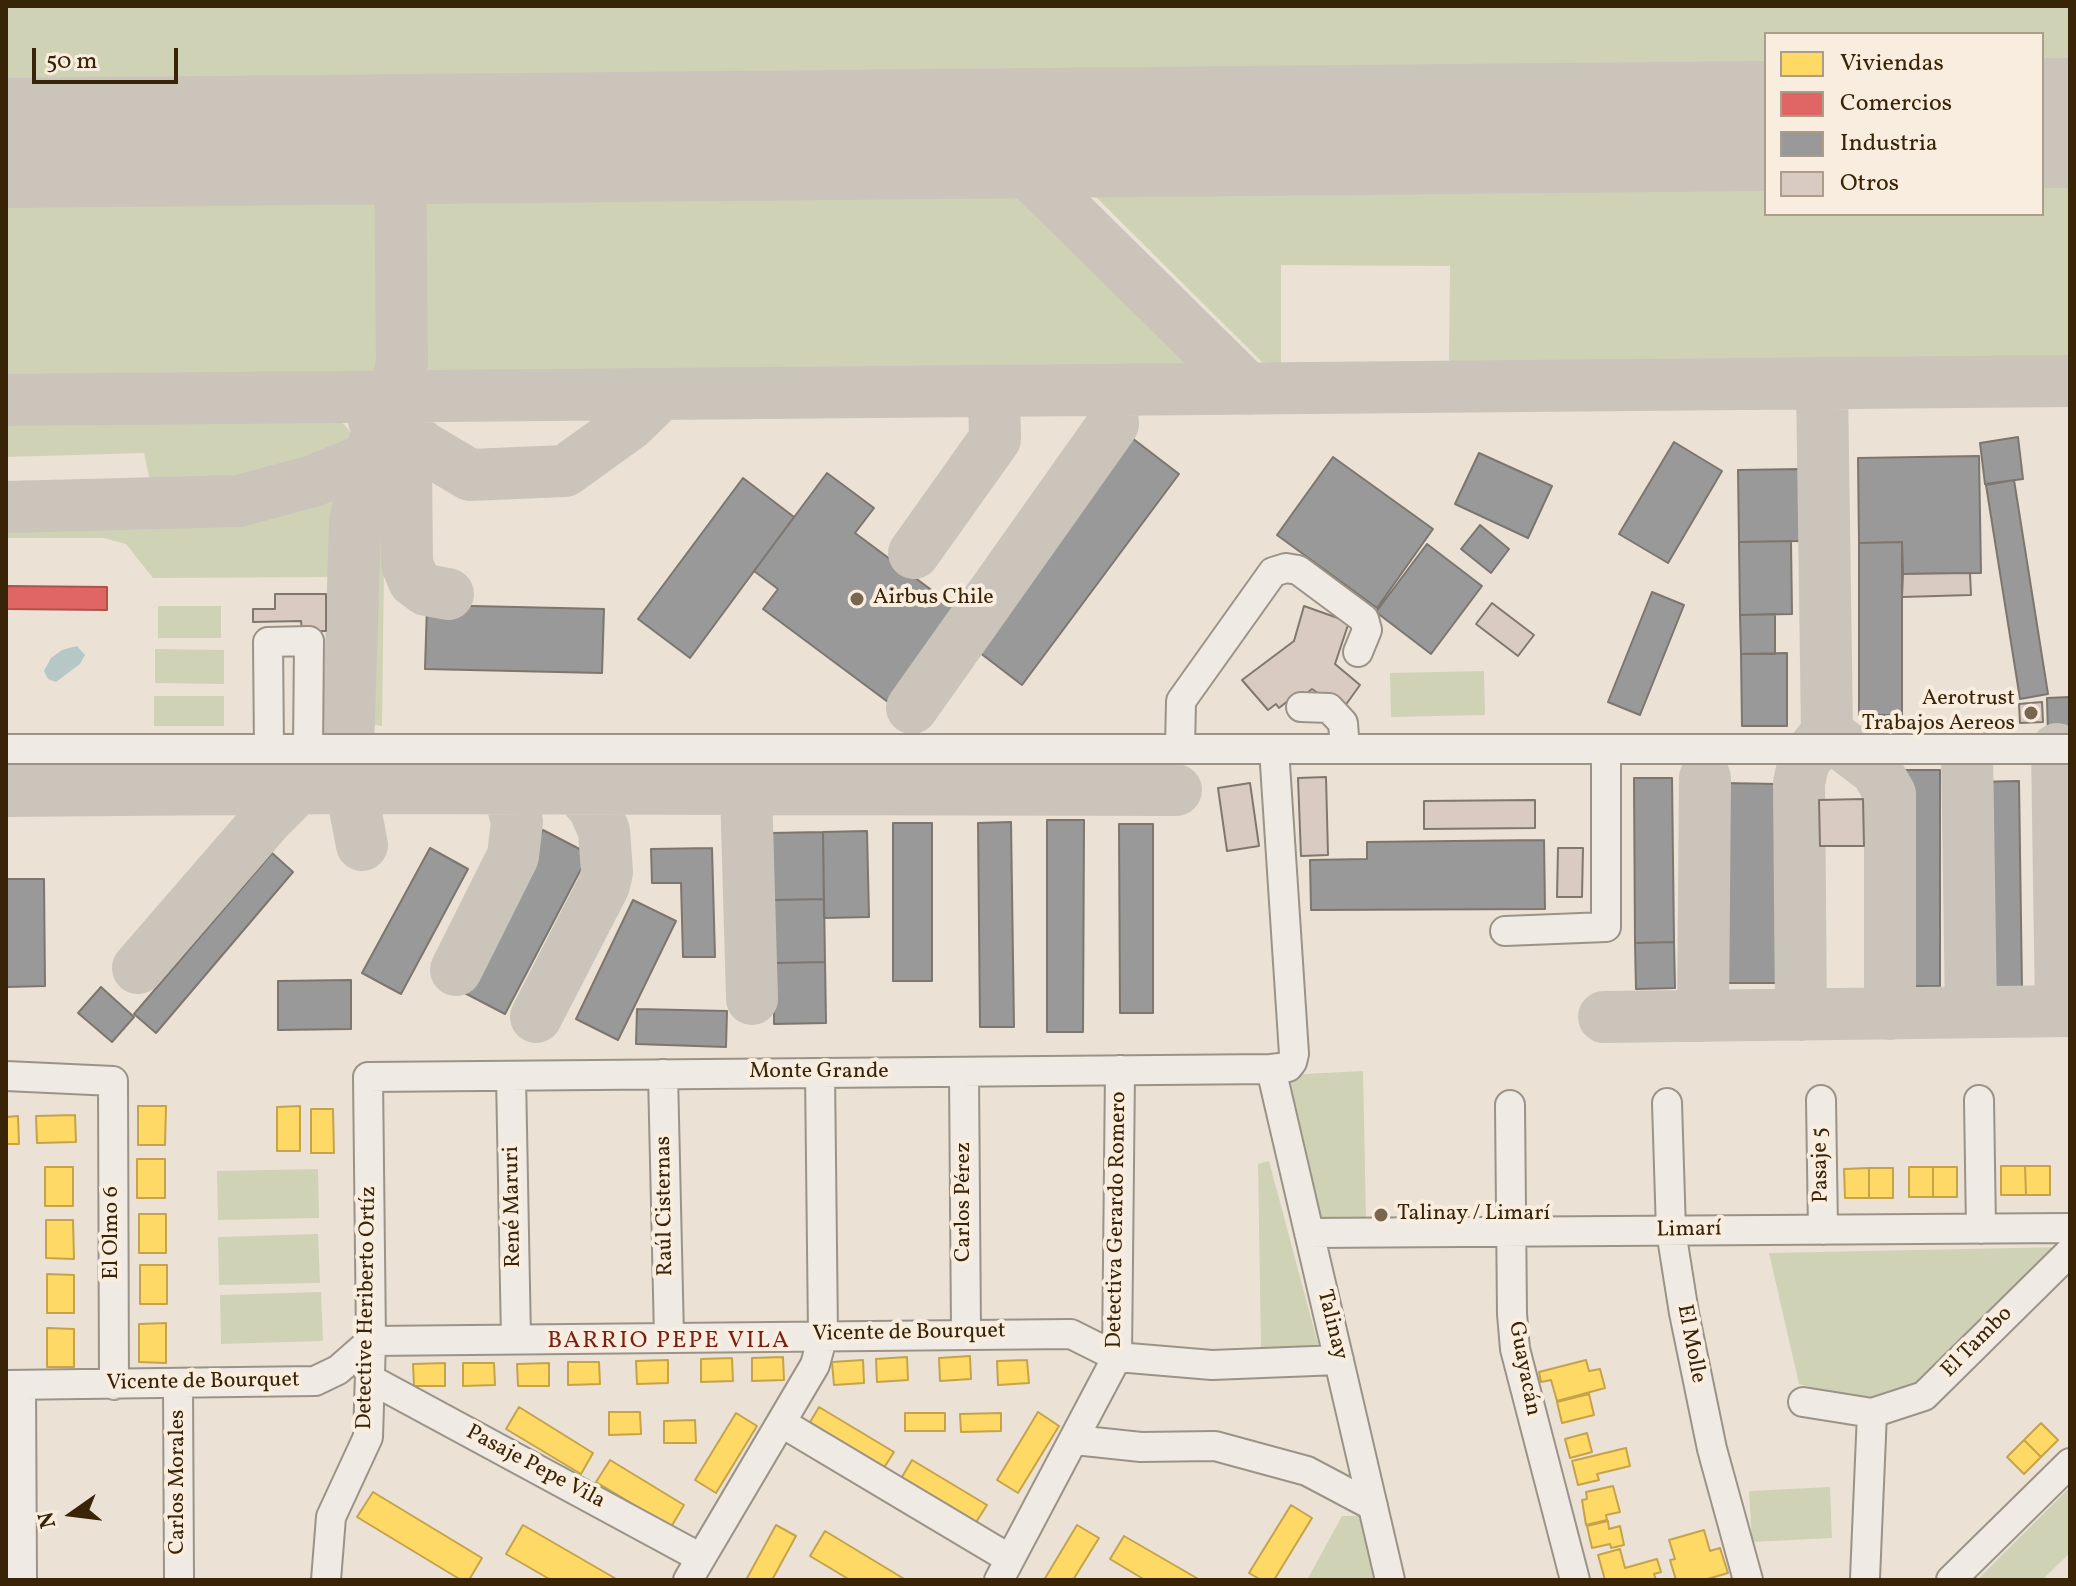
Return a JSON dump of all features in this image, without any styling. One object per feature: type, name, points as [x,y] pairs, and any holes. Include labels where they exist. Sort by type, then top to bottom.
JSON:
[{"type":"street","points":[[1180,748],[1181,701],[1273,572],[1286,568],[1298,570],[1364,619],[1367,630],[1358,652]]},
{"type":"street","points":[[269,749],[268,642],[309,641],[308,749]]},
{"type":"street","points":[[1301,707],[1329,708],[1343,723],[1345,749]]},
{"type":"street","points":[[6,749],[2070,749]]},
{"type":"street","points":[[1271,1069],[1288,1067],[1294,1054],[1274,749]]},
{"type":"street","points":[[1505,931],[1606,927],[1606,750]]},
{"type":"street","name":"Monte Grande","points":[[368,1077],[1271,1069]]},
{"type":"street","name":"Talinay","points":[[1271,1069],[1390,1580]]},
{"type":"street","name":"Detectiva Gerardo Romero","points":[[1004,1570],[1117,1357],[1120,1070]]},
{"type":"street","name":"Carlos Pérez","points":[[964,1072],[966,1333]]},
{"type":"street","name":"Pasaje Pepe Vila","points":[[370,1379],[695,1569],[815,1365],[823,1335],[820,1073]]},
{"type":"street","name":"Raúl Cisternas","points":[[663,1074],[669,1337]]},
{"type":"street","name":"El Olmo 6","points":[[6,1076],[113,1081],[114,1385]]},
{"type":"street","name":"René Maruri","points":[[511,1076],[516,1339]]},
{"type":"street","name":"Detective Heriberto Ortíz","points":[[326,1580],[331,1517],[368,1437],[371,1341],[368,1077]]},
{"type":"street","name":"Pasaje 5","points":[[1821,1100],[1823,1230]]},
{"type":"street","points":[[1979,1100],[1981,1229]]},
{"type":"street","name":"El Molle","points":[[1667,1103],[1671,1231],[1699,1393],[1726,1506],[1748,1580]]},
{"type":"street","name":"Guayacán","points":[[1510,1105],[1515,1349],[1575,1580]]},
{"type":"street","name":"Limarí","points":[[1309,1233],[2070,1228]]},
{"type":"street","name":"El Tambo","points":[[1803,1402],[1872,1413],[1924,1396],[2070,1252]]},
{"type":"street","name":"Vicente de Bourquet","points":[[14,1385],[315,1381],[338,1370],[371,1341],[1071,1334],[1117,1357],[1212,1365],[1339,1360]]},
{"type":"street","points":[[14,1385],[22,1580]]},
{"type":"street","name":"Carlos Morales","points":[[178,1385],[179,1580]]},
{"type":"street","points":[[1864,1579],[1872,1413]]},
{"type":"street","points":[[782,1423],[1004,1570]]},
{"type":"street","points":[[1075,1440],[1141,1447],[1215,1446],[1307,1471],[1373,1506]]},
{"type":"street","points":[[1951,1580],[2070,1463]]},
{"type":"green space","points":[[6,6],[2070,6],[2070,68],[2044,68],[2044,32],[1764,32],[1764,72],[6,88]]},
{"type":"green space","points":[[2044,158],[2066,158],[2070,162],[2070,361],[1449,366],[1450,266],[1281,265],[1281,365],[1262,362],[1083,184],[1081,173],[1084,166],[1764,160],[1764,216],[2044,216]]},
{"type":"green space","points":[[980,169],[1034,194],[1195,346],[1199,358],[1192,371],[636,373],[419,383],[420,181]]},
{"type":"green space","points":[[381,180],[381,377],[370,388],[266,381],[6,385],[6,184]]},
{"type":"green space","points":[[209,408],[316,410],[339,419],[351,432],[352,447],[311,472],[227,491],[154,499],[144,453],[6,457],[6,413]]},
{"type":"green space","points":[[350,479],[336,577],[153,578],[126,544],[104,538],[6,538],[6,521],[130,522],[246,507]]},
{"type":"green space","points":[[385,487],[382,726],[370,724],[370,511]]},
{"type":"green space","points":[[158,606],[221,606],[221,638],[158,638]]},
{"type":"green space","points":[[155,649],[224,650],[224,684],[155,683]]},
{"type":"green space","points":[[1484,671],[1485,715],[1391,717],[1390,673]]},
{"type":"green space","points":[[154,696],[224,696],[224,726],[154,726]]},
{"type":"green space","points":[[1363,1071],[1366,1219],[1314,1221],[1284,1075]]},
{"type":"green space","points":[[1269,1161],[1319,1348],[1261,1349],[1258,1164]]},
{"type":"green space","points":[[318,1169],[319,1218],[218,1220],[217,1171]]},
{"type":"green space","points":[[318,1234],[320,1283],[219,1285],[218,1237]]},
{"type":"green space","points":[[2064,1247],[1919,1387],[1874,1401],[1799,1384],[1769,1253]]},
{"type":"green space","points":[[321,1292],[323,1341],[221,1344],[220,1295]]},
{"type":"green space","points":[[1830,1487],[1832,1538],[1752,1542],[1749,1491]]},
{"type":"green space","points":[[2070,1487],[2070,1553],[2042,1580],[1977,1580]]},
{"type":"green space","points":[[1342,1516],[1363,1516],[1376,1580],[1307,1580]]},
{"type":"shaded area","points":[[77,646],[85,655],[80,664],[56,682],[48,679],[44,671],[51,658],[62,650]]},
{"type":"building: Viviendas","points":[[138,1106],[166,1106],[165,1145],[138,1145]]},
{"type":"building: Viviendas","points":[[300,1106],[300,1151],[277,1151],[277,1107]]},
{"type":"building: Viviendas","points":[[311,1109],[333,1109],[334,1153],[311,1153]]},
{"type":"building: Viviendas","points":[[75,1115],[76,1142],[37,1143],[36,1116]]},
{"type":"building: Viviendas","points":[[18,1116],[19,1144],[6,1144],[6,1117]]},
{"type":"building: Viviendas","points":[[137,1159],[165,1159],[165,1198],[137,1198]]},
{"type":"building: Viviendas","points":[[2001,1166],[2025,1166],[2026,1195],[2001,1195]]},
{"type":"building: Viviendas","points":[[2025,1166],[2050,1166],[2050,1195],[2026,1195]]},
{"type":"building: Viviendas","points":[[45,1167],[73,1167],[73,1206],[45,1206]]},
{"type":"building: Viviendas","points":[[1909,1167],[1933,1167],[1933,1197],[1909,1197]]},
{"type":"building: Viviendas","points":[[1933,1167],[1957,1167],[1957,1197],[1933,1197]]},
{"type":"building: Viviendas","points":[[1869,1168],[1869,1198],[1845,1198],[1844,1169]]},
{"type":"building: Viviendas","points":[[1869,1168],[1893,1168],[1893,1198],[1869,1198]]},
{"type":"building: Viviendas","points":[[139,1214],[166,1214],[166,1253],[139,1253]]},
{"type":"building: Viviendas","points":[[46,1220],[73,1220],[74,1259],[46,1258]]},
{"type":"building: Viviendas","points":[[140,1265],[167,1265],[167,1304],[140,1304]]},
{"type":"building: Viviendas","points":[[47,1274],[74,1275],[74,1313],[47,1313]]},
{"type":"building: Viviendas","points":[[166,1323],[166,1363],[139,1362],[139,1324]]},
{"type":"building: Viviendas","points":[[47,1328],[74,1329],[74,1367],[47,1367]]},
{"type":"building: Viviendas","points":[[970,1356],[971,1379],[940,1381],[939,1358]]},
{"type":"building: Viviendas","points":[[783,1357],[784,1380],[752,1381],[752,1358]]},
{"type":"building: Viviendas","points":[[907,1357],[908,1380],[877,1382],[876,1359]]},
{"type":"building: Viviendas","points":[[732,1358],[733,1381],[701,1382],[701,1359]]},
{"type":"building: Viviendas","points":[[668,1360],[668,1383],[637,1384],[636,1361]]},
{"type":"building: Viviendas","points":[[863,1360],[864,1383],[834,1385],[832,1362]]},
{"type":"building: Viviendas","points":[[1027,1360],[1029,1383],[998,1385],[997,1361]]},
{"type":"building: Viviendas","points":[[1586,1360],[1589,1371],[1600,1369],[1605,1388],[1557,1401],[1551,1380],[1541,1382],[1539,1372]]},
{"type":"building: Viviendas","points":[[568,1362],[599,1362],[600,1384],[568,1385]]},
{"type":"building: Viviendas","points":[[445,1363],[445,1386],[414,1386],[413,1364]]},
{"type":"building: Viviendas","points":[[463,1363],[494,1363],[495,1385],[463,1386]]},
{"type":"building: Viviendas","points":[[549,1363],[549,1386],[518,1386],[517,1364]]},
{"type":"building: Viviendas","points":[[1589,1394],[1594,1415],[1562,1423],[1557,1402]]},
{"type":"building: Viviendas","points":[[519,1407],[593,1453],[581,1474],[506,1429]]},
{"type":"building: Viviendas","points":[[819,1407],[894,1452],[880,1474],[806,1429]]},
{"type":"building: Viviendas","points":[[609,1412],[640,1412],[641,1434],[609,1435]]},
{"type":"building: Viviendas","points":[[1038,1412],[1059,1426],[1018,1493],[997,1480]]},
{"type":"building: Viviendas","points":[[736,1413],[757,1426],[716,1493],[695,1480]]},
{"type":"building: Viviendas","points":[[905,1413],[945,1413],[945,1431],[905,1431]]},
{"type":"building: Viviendas","points":[[1001,1413],[1001,1431],[961,1432],[960,1414]]},
{"type":"building: Viviendas","points":[[695,1420],[696,1443],[664,1443],[664,1421]]},
{"type":"building: Viviendas","points":[[2041,1423],[2058,1440],[2041,1457],[2024,1440]]},
{"type":"building: Viviendas","points":[[1587,1433],[1592,1452],[1570,1458],[1565,1439]]},
{"type":"building: Viviendas","points":[[2024,1440],[2041,1457],[2024,1474],[2007,1457]]},
{"type":"building: Viviendas","points":[[1626,1448],[1630,1466],[1597,1474],[1599,1480],[1578,1485],[1572,1461]]},
{"type":"building: Viviendas","points":[[610,1460],[684,1505],[671,1527],[596,1482]]},
{"type":"building: Viviendas","points":[[912,1460],[987,1505],[973,1527],[899,1482]]},
{"type":"building: Viviendas","points":[[1613,1486],[1620,1512],[1606,1515],[1607,1520],[1586,1525],[1582,1500],[1587,1499],[1586,1492]]},
{"type":"building: Viviendas","points":[[373,1492],[482,1558],[469,1580],[461,1580],[357,1517]]},
{"type":"building: Viviendas","points":[[1291,1505],[1312,1518],[1274,1580],[1261,1580],[1249,1573]]},
{"type":"building: Viviendas","points":[[1608,1521],[1609,1529],[1620,1526],[1624,1545],[1592,1548],[1587,1526]]},
{"type":"building: Viviendas","points":[[523,1525],[618,1580],[551,1580],[506,1554]]},
{"type":"building: Viviendas","points":[[776,1525],[796,1536],[772,1580],[746,1580]]},
{"type":"building: Viviendas","points":[[1077,1525],[1099,1538],[1073,1580],[1044,1580]]},
{"type":"building: Viviendas","points":[[1704,1530],[1710,1551],[1720,1548],[1728,1573],[1704,1580],[1676,1580],[1670,1560],[1675,1559],[1669,1540]]},
{"type":"building: Viviendas","points":[[825,1531],[906,1580],[850,1580],[810,1556]]},
{"type":"building: Viviendas","points":[[1124,1536],[1200,1580],[1145,1580],[1110,1559]]},
{"type":"building: Viviendas","points":[[1620,1549],[1625,1568],[1657,1559],[1661,1572],[1654,1574],[1656,1580],[1605,1580],[1598,1555]]},
{"type":"building: Comercios","points":[[6,586],[107,587],[107,610],[6,609]]},
{"type":"building: Industria","points":[[2018,437],[2023,479],[1985,484],[1980,443]]},
{"type":"building: Industria","points":[[1132,438],[1179,474],[1022,685],[975,649]]},
{"type":"building: Industria","points":[[1674,442],[1722,471],[1668,563],[1619,534]]},
{"type":"building: Industria","points":[[1479,453],[1552,486],[1528,538],[1455,504]]},
{"type":"building: Industria","points":[[1979,456],[1981,573],[1903,574],[1902,542],[1859,543],[1858,458]]},
{"type":"building: Industria","points":[[1333,457],[1433,529],[1377,608],[1277,535]]},
{"type":"building: Industria","points":[[1802,469],[1803,541],[1739,542],[1738,470]]},
{"type":"building: Industria","name":"Airbus Chile","points":[[827,473],[874,508],[855,533],[965,615],[896,708],[763,609],[778,589],[754,571]]},
{"type":"building: Industria","points":[[743,478],[794,517],[690,658],[638,619]]},
{"type":"building: Industria","points":[[2014,480],[2048,694],[2020,699],[1986,485]]},
{"type":"building: Industria","points":[[1480,525],[1509,549],[1491,573],[1461,549]]},
{"type":"building: Industria","points":[[1791,541],[1792,614],[1740,615],[1739,542]]},
{"type":"building: Industria","points":[[1902,542],[1902,715],[1859,715],[1859,543]]},
{"type":"building: Industria","points":[[1427,544],[1482,586],[1431,654],[1376,612]]},
{"type":"building: Industria","points":[[1652,592],[1684,605],[1640,715],[1608,702]]},
{"type":"building: Industria","points":[[427,605],[604,609],[602,673],[425,669]]},
{"type":"building: Industria","points":[[1775,614],[1775,654],[1741,654],[1740,615]]},
{"type":"building: Industria","points":[[1787,653],[1787,726],[1742,726],[1741,654]]},
{"type":"building: Industria","points":[[2070,697],[2070,733],[2048,734],[2047,698]]},
{"type":"building: Industria","points":[[1905,770],[1940,770],[1940,986],[1905,986]]},
{"type":"building: Industria","points":[[1634,778],[1672,778],[1674,942],[1635,943]]},
{"type":"building: Industria","points":[[2019,781],[2022,990],[1978,990],[1975,782]]},
{"type":"building: Industria","points":[[1724,783],[1777,784],[1777,983],[1724,983]]},
{"type":"building: Industria","points":[[1047,820],[1084,820],[1083,1032],[1047,1032]]},
{"type":"building: Industria","points":[[1011,822],[1014,1027],[980,1027],[978,823]]},
{"type":"building: Industria","points":[[893,823],[932,823],[932,981],[893,981]]},
{"type":"building: Industria","points":[[1119,824],[1153,824],[1153,1013],[1120,1013]]},
{"type":"building: Industria","points":[[543,830],[589,854],[505,1014],[459,990]]},
{"type":"building: Industria","points":[[867,831],[869,917],[824,918],[823,832]]},
{"type":"building: Industria","points":[[823,832],[824,899],[772,900],[771,833]]},
{"type":"building: Industria","points":[[1544,840],[1545,909],[1311,910],[1310,860],[1367,859],[1367,842]]},
{"type":"building: Industria","points":[[430,848],[468,869],[401,994],[362,973]]},
{"type":"building: Industria","points":[[712,848],[715,957],[683,957],[681,883],[652,883],[651,849]]},
{"type":"building: Industria","points":[[272,853],[293,872],[156,1033],[134,1014]]},
{"type":"building: Industria","points":[[6,879],[44,879],[45,986],[6,987]]},
{"type":"building: Industria","points":[[824,899],[825,962],[774,963],[772,900]]},
{"type":"building: Industria","points":[[633,900],[676,921],[618,1040],[576,1019]]},
{"type":"building: Industria","points":[[1674,942],[1675,988],[1636,989],[1635,943]]},
{"type":"building: Industria","points":[[825,962],[826,1023],[774,1024],[774,963]]},
{"type":"building: Industria","points":[[351,980],[351,1029],[278,1030],[278,981]]},
{"type":"building: Industria","points":[[101,987],[134,1017],[112,1042],[78,1013]]},
{"type":"building: Industria","points":[[637,1009],[727,1011],[726,1047],[636,1044]]},
{"type":"building: Otros","points":[[1970,573],[1971,595],[1902,597],[1903,574]]},
{"type":"building: Otros","points":[[275,594],[326,594],[326,631],[302,631],[301,621],[253,622],[253,609],[275,609]]},
{"type":"building: Otros","points":[[1492,603],[1534,635],[1518,656],[1476,624]]},
{"type":"building: Otros","points":[[1304,606],[1349,622],[1335,664],[1360,685],[1342,710],[1312,689],[1293,704],[1289,700],[1279,708],[1276,704],[1268,710],[1242,680],[1294,641]]},
{"type":"building: Otros","name":"Aerotrust Trabajos Aereos","points":[[2042,702],[2043,722],[2020,723],[2019,704]]},
{"type":"building: Otros","points":[[1326,777],[1328,855],[1301,856],[1298,778]]},
{"type":"building: Otros","points":[[1250,783],[1259,846],[1227,851],[1218,788]]},
{"type":"building: Otros","points":[[1863,799],[1864,846],[1820,846],[1819,800]]},
{"type":"building: Otros","points":[[1535,800],[1535,828],[1424,829],[1424,801]]},
{"type":"building: Otros","points":[[1558,848],[1583,848],[1582,897],[1557,897]]},
{"type":"taxiway","points":[[988,133],[1248,389]]},
{"type":"taxiway","points":[[362,845],[351,788],[348,749],[355,522],[369,458],[384,415],[395,397],[402,362],[400,139]]},
{"type":"taxiway","points":[[6,400],[2070,381]]},
{"type":"taxiway","points":[[1801,1015],[1799,783],[1804,761],[1827,733],[1822,383]]},
{"type":"taxiway","points":[[914,553],[995,439],[994,391]]},
{"type":"taxiway","points":[[912,708],[1113,424],[1110,391]]},
{"type":"taxiway","points":[[362,397],[423,447],[470,475],[565,471],[629,425],[661,394]]},
{"type":"taxiway","points":[[374,420],[395,442],[406,462],[407,564],[414,581],[426,590],[448,594]]},
{"type":"taxiway","points":[[6,507],[239,501],[313,481],[369,458]]},
{"type":"taxiway","points":[[1827,733],[1876,770],[1890,794],[1890,1014]]},
{"type":"taxiway","points":[[2057,749],[2061,1011]]},
{"type":"taxiway","points":[[1967,750],[1971,1012]]},
{"type":"taxiway","points":[[1703,1016],[1705,778]]},
{"type":"taxiway","points":[[138,968],[268,818],[298,788]]},
{"type":"taxiway","points":[[6,791],[351,788],[1176,790]]},
{"type":"taxiway","points":[[456,970],[513,856],[517,822],[508,788]]},
{"type":"taxiway","points":[[536,1017],[604,885],[607,872],[604,831],[594,808],[577,788]]},
{"type":"taxiway","points":[[746,789],[752,999]]},
{"type":"taxiway","points":[[1604,1017],[2070,1011]]},
{"type":"runway","points":[[2044,123],[2070,123]]},
{"type":"runway","points":[[6,143],[1764,126]]},
{"type":"place","name":"Airbus Chile","points":[[857,599]]},
{"type":"place","name":"Aerotrust Trabajos Aereos","points":[[2031,713]]},
{"type":"place","name":"Talinay / Limarí","points":[[1381,1215]]},
{"type":"district","name":"BARRIO PEPE VILA","points":[[669,1343]]}]
